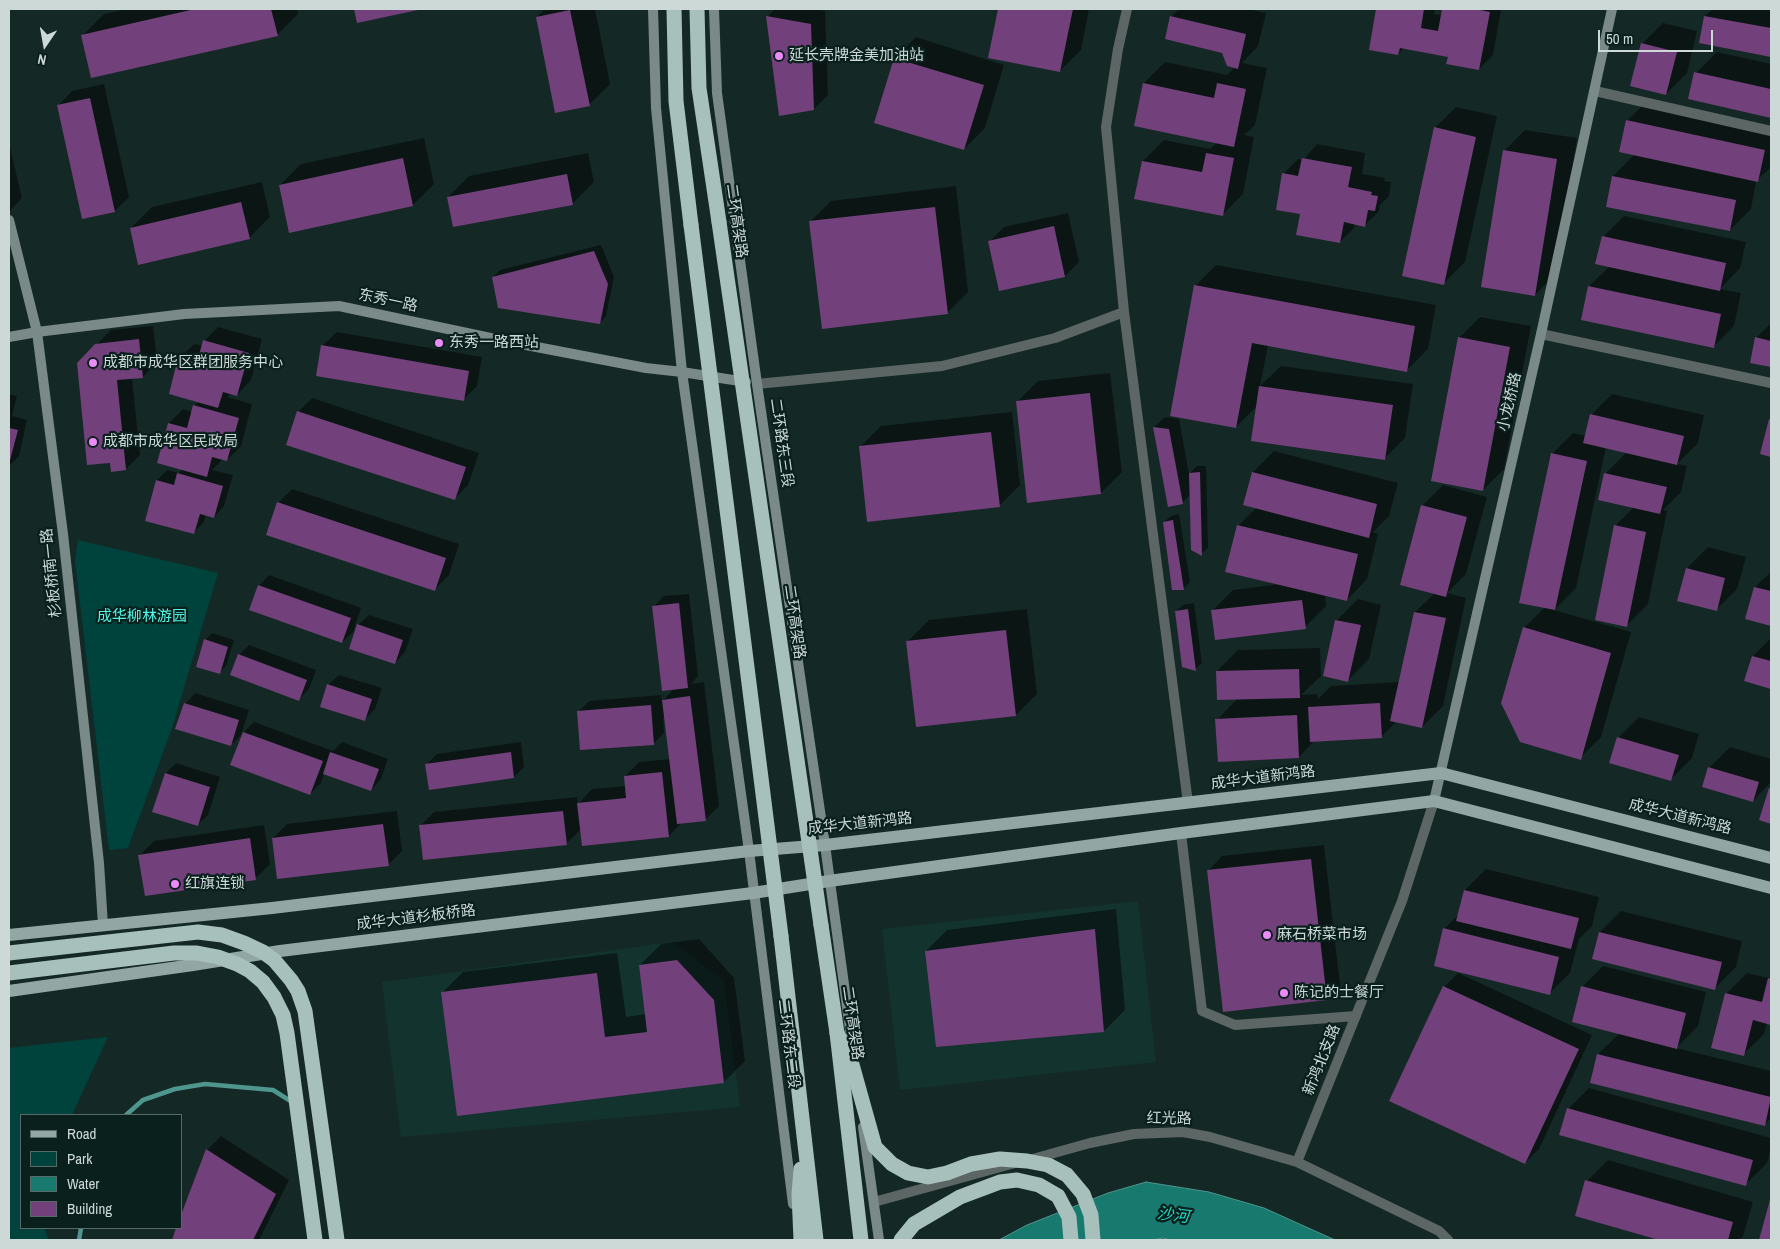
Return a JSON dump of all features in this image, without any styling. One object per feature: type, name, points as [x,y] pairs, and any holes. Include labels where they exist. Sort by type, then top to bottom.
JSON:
[{"type":"highway","points":[[674,9],[676,101],[793,1036],[816,1240]]},
{"type":"highway","name":"二环高架路","points":[[697,9],[699,88],[837,1033],[861,1240]]},
{"type":"highway","points":[[9,953],[174,933],[198,932],[222,935],[244,943],[263,952],[274,960],[292,980],[305,1011],[337,1240]]},
{"type":"highway","points":[[9,973],[174,953],[197,953],[218,957],[237,964],[262,982],[274,997],[284,1015],[315,1240]]},
{"type":"highway","points":[[837,1033],[851,1061],[875,1147],[892,1164],[908,1173],[928,1177],[947,1173],[971,1164],[1000,1159],[1048,1165],[1067,1175],[1083,1194],[1091,1215],[1093,1240]]},
{"type":"highway","points":[[799,1240],[799,1194],[803,1128]]},
{"type":"highway","points":[[901,1240],[914,1224],[960,1197],[1000,1182],[1017,1180],[1039,1185],[1058,1196],[1070,1216],[1071,1240]]},
{"type":"main road","points":[[653,9],[656,108],[682,372],[749,851]]},
{"type":"main road","name":"二环路东三段","points":[[714,9],[717,93],[829,881]]},
{"type":"main road","name":"小龙桥路","points":[[1434,801],[1541,334],[1612,9]]},
{"type":"main road","name":"杉板桥南一路","points":[[9,220],[37,332],[63,534],[99,862],[103,925]]},
{"type":"main road","name":"东秀一路","points":[[9,337],[184,314],[339,306],[646,368],[757,384]]},
{"type":"main road","name":"成华大道新鸿路","points":[[749,851],[825,845],[1441,773],[1771,858]]},
{"type":"main road","points":[[879,1240],[829,881],[1434,801],[1771,888]]},
{"type":"main road","name":"成华大道杉板桥路","points":[[9,935],[272,908],[749,851]]},
{"type":"main road","name":"二环路东二段","points":[[749,851],[799,1240]]},
{"type":"main road","name":"成华大道杉板桥路","points":[[9,992],[280,951],[753,893],[829,881]]},
{"type":"street","points":[[1127,9],[1118,49],[1106,127],[1124,312],[1188,803]]},
{"type":"street","points":[[1595,92],[1771,131]]},
{"type":"street","points":[[757,384],[942,366],[1055,338],[1124,312]]},
{"type":"street","points":[[1541,334],[1771,383]]},
{"type":"street","name":"新鸿北支路","points":[[1297,1162],[1402,901],[1434,801]]},
{"type":"street","points":[[1181,833],[1202,1011],[1235,1025],[1356,1016]]},
{"type":"street","name":"红光路","points":[[874,1202],[1090,1143],[1134,1134],[1183,1132],[1210,1136],[1297,1162],[1439,1231],[1448,1240]]},
{"type":"shaded area","points":[[1138,901],[1156,1062],[900,1090],[882,929]]},
{"type":"shaded area","points":[[673,942],[724,981],[740,1107],[401,1137],[382,982]]},
{"type":"green space","name":"成华柳林游园","points":[[78,540],[218,573],[172,728],[128,848],[109,850],[75,561]]},
{"type":"green space","points":[[108,1037],[72,1114],[20,1114],[20,1229],[44,1229],[49,1240],[9,1240],[9,1048]]},
{"type":"water","name":"沙河","points":[[1146,1182],[1209,1192],[1264,1208],[1335,1240],[1171,1240],[1163,1238],[1152,1240],[999,1240],[1027,1225],[1108,1193]]},
{"type":"building","points":[[195,9],[271,9],[278,36],[91,78],[81,35]]},
{"type":"building","points":[[354,9],[418,9],[418,10],[357,23]]},
{"type":"building","points":[[998,9],[1073,9],[1060,72],[988,58]]},
{"type":"building","points":[[1376,9],[1424,9],[1421,28],[1438,31],[1442,9],[1475,9],[1490,12],[1479,70],[1446,64],[1448,57],[1400,48],[1398,55],[1369,50]]},
{"type":"building","points":[[570,10],[590,106],[555,113],[536,17]]},
{"type":"building","points":[[766,16],[811,24],[814,110],[779,116]]},
{"type":"building","points":[[1170,16],[1246,34],[1238,69],[1227,66],[1222,53],[1165,39]]},
{"type":"building","points":[[1704,16],[1771,28],[1771,57],[1699,43]]},
{"type":"building","points":[[1641,43],[1677,52],[1666,95],[1630,86]]},
{"type":"building","points":[[894,58],[984,85],[964,150],[874,123]]},
{"type":"building","points":[[1694,72],[1771,89],[1771,118],[1688,99]]},
{"type":"building","points":[[1143,83],[1214,98],[1217,83],[1246,89],[1234,147],[1134,126]]},
{"type":"building","points":[[90,98],[115,212],[82,219],[57,105]]},
{"type":"building","points":[[1626,120],[1765,150],[1758,182],[1619,152]]},
{"type":"building","points":[[1434,127],[1476,137],[1444,285],[1402,276]]},
{"type":"building","points":[[1503,150],[1557,159],[1535,296],[1481,287]]},
{"type":"building","points":[[1206,153],[1234,158],[1223,216],[1134,199],[1142,161],[1202,172]]},
{"type":"building","points":[[403,158],[413,206],[289,233],[279,185]]},
{"type":"building","points":[[1302,158],[1352,167],[1348,187],[1372,192],[1371,195],[1378,196],[1375,211],[1368,210],[1365,227],[1344,222],[1340,243],[1296,235],[1300,214],[1276,210],[1282,173],[1298,176]]},
{"type":"building","points":[[567,174],[573,205],[453,227],[447,197]]},
{"type":"building","points":[[1612,176],[1736,200],[1730,231],[1606,207]]},
{"type":"building","points":[[241,202],[250,239],[138,265],[130,228]]},
{"type":"building","points":[[935,207],[948,314],[822,329],[809,221]]},
{"type":"building","points":[[1054,226],[1065,277],[999,291],[988,241]]},
{"type":"building","points":[[1602,236],[1726,263],[1720,291],[1595,264]]},
{"type":"building","points":[[594,251],[608,284],[600,324],[498,308],[492,277]]},
{"type":"building","points":[[1194,285],[1415,326],[1407,372],[1252,343],[1236,428],[1170,416]]},
{"type":"building","points":[[1588,286],[1721,314],[1714,348],[1581,320]]},
{"type":"building","points":[[1458,337],[1510,347],[1483,491],[1431,481]]},
{"type":"building","points":[[1755,337],[1771,341],[1771,367],[1750,363]]},
{"type":"building","points":[[139,339],[143,378],[117,380],[126,470],[111,472],[110,463],[87,465],[77,363],[95,344]]},
{"type":"building","points":[[203,340],[249,353],[237,396],[223,392],[218,408],[169,394],[178,358],[197,363]]},
{"type":"building","points":[[321,345],[469,371],[464,401],[316,376]]},
{"type":"building","points":[[1259,386],[1393,405],[1385,460],[1251,441]]},
{"type":"building","points":[[1090,393],[1101,494],[1027,503],[1016,401]]},
{"type":"building","points":[[193,405],[239,418],[227,461],[212,457],[207,477],[157,463],[168,423],[187,428]]},
{"type":"building","points":[[297,411],[466,467],[455,500],[286,445]]},
{"type":"building","points":[[1590,414],[1684,436],[1677,465],[1583,443]]},
{"type":"building","points":[[1769,419],[1771,420],[1771,457],[1760,454]]},
{"type":"building","points":[[1153,427],[1169,429],[1183,504],[1168,507]]},
{"type":"building","points":[[9,428],[18,430],[9,464]]},
{"type":"building","points":[[991,432],[1000,507],[867,522],[859,446]]},
{"type":"building","points":[[1551,453],[1587,461],[1555,610],[1519,603]]},
{"type":"building","points":[[1200,472],[1202,556],[1191,550],[1189,473]]},
{"type":"building","points":[[1252,472],[1377,504],[1369,538],[1243,505]]},
{"type":"building","points":[[177,473],[223,486],[214,518],[200,514],[194,534],[145,521],[156,480],[174,485]]},
{"type":"building","points":[[1604,473],[1667,487],[1660,514],[1598,500]]},
{"type":"building","points":[[277,502],[446,558],[435,591],[266,535]]},
{"type":"building","points":[[1421,505],[1467,517],[1446,597],[1400,585]]},
{"type":"building","points":[[1173,520],[1184,590],[1172,590],[1163,522]]},
{"type":"building","points":[[1237,525],[1358,554],[1347,601],[1225,572]]},
{"type":"building","points":[[1614,525],[1646,532],[1627,627],[1595,620]]},
{"type":"building","points":[[1686,568],[1725,578],[1717,611],[1677,601]]},
{"type":"building","points":[[258,585],[351,618],[342,643],[249,610]]},
{"type":"building","points":[[1754,587],[1771,591],[1771,626],[1745,619]]},
{"type":"building","points":[[1302,600],[1306,629],[1215,640],[1211,610]]},
{"type":"building","points":[[679,603],[688,688],[662,691],[652,606]]},
{"type":"building","points":[[1188,609],[1196,671],[1182,667],[1175,611]]},
{"type":"building","points":[[1414,612],[1446,618],[1422,728],[1390,721]]},
{"type":"building","points":[[1335,620],[1361,625],[1348,682],[1323,676]]},
{"type":"building","points":[[357,624],[403,640],[395,664],[349,649]]},
{"type":"building","points":[[1523,627],[1611,653],[1581,760],[1520,742],[1501,703]]},
{"type":"building","points":[[1006,630],[1016,716],[916,727],[906,641]]},
{"type":"building","points":[[204,639],[228,647],[220,674],[196,667]]},
{"type":"building","points":[[238,654],[307,680],[299,701],[230,675]]},
{"type":"building","points":[[1752,656],[1771,661],[1771,689],[1744,681]]},
{"type":"building","points":[[1299,669],[1300,698],[1217,700],[1216,671]]},
{"type":"building","points":[[327,684],[372,699],[365,721],[320,707]]},
{"type":"building","points":[[690,696],[706,821],[677,824],[662,700]]},
{"type":"building","points":[[184,703],[239,720],[231,746],[175,729]]},
{"type":"building","points":[[1380,703],[1382,738],[1310,742],[1308,707]]},
{"type":"building","points":[[651,705],[654,745],[580,750],[577,711]]},
{"type":"building","points":[[1297,715],[1299,758],[1218,762],[1215,719]]},
{"type":"building","points":[[243,732],[323,761],[310,795],[230,765]]},
{"type":"building","points":[[1617,737],[1679,755],[1671,781],[1609,763]]},
{"type":"building","points":[[330,752],[379,769],[371,791],[323,774]]},
{"type":"building","points":[[511,752],[514,778],[429,790],[425,764]]},
{"type":"building","points":[[1708,767],[1759,782],[1753,802],[1702,787]]},
{"type":"building","points":[[662,772],[669,837],[582,846],[577,803],[626,798],[624,776]]},
{"type":"building","points":[[165,773],[210,787],[198,826],[152,812]]},
{"type":"building","points":[[1769,788],[1771,789],[1771,824],[1759,820]]},
{"type":"building","points":[[563,811],[567,845],[423,860],[419,825]]},
{"type":"building","points":[[383,824],[389,866],[277,879],[272,838]]},
{"type":"building","points":[[250,838],[256,880],[145,896],[138,855]]},
{"type":"building","name":"麻石桥菜市场","points":[[1311,859],[1327,1000],[1223,1012],[1207,870]]},
{"type":"building","points":[[1464,890],[1579,918],[1571,949],[1456,921]]},
{"type":"building","points":[[1443,928],[1559,957],[1550,995],[1434,966]]},
{"type":"building","points":[[1095,929],[1104,1032],[936,1047],[925,951]]},
{"type":"building","points":[[1599,932],[1722,962],[1715,990],[1592,959]]},
{"type":"building","points":[[677,960],[714,1000],[724,1083],[457,1116],[441,992],[597,973],[605,1037],[647,1032],[639,965]]},
{"type":"building","points":[[1768,978],[1771,979],[1771,1025],[1753,1020],[1744,1056],[1711,1048],[1725,993],[1762,1002]]},
{"type":"building","points":[[1443,986],[1579,1049],[1525,1164],[1389,1101]]},
{"type":"building","points":[[1581,986],[1686,1013],[1677,1049],[1572,1022]]},
{"type":"building","points":[[1597,1054],[1771,1097],[1765,1126],[1590,1083]]},
{"type":"building","points":[[1567,1108],[1753,1160],[1746,1186],[1559,1135]]},
{"type":"building","points":[[206,1149],[276,1194],[253,1240],[172,1240],[176,1229],[182,1229],[182,1212]]},
{"type":"building","points":[[1585,1180],[1733,1222],[1728,1240],[1659,1240],[1575,1216]]},
{"type":"building","points":[[1771,1196],[1771,1240],[1759,1240]]},
{"type":"waterway","points":[[127,1114],[143,1100],[175,1089],[205,1084],[273,1090],[292,1102]]},
{"type":"waterway","points":[[79,1240],[81,1229]]},
{"type":"place","name":"延长壳牌金美加油站","points":[[779,56]]},
{"type":"place","name":"东秀一路西站","points":[[439,343]]},
{"type":"place","name":"成都市成华区群团服务中心","points":[[93,363]]},
{"type":"place","name":"成都市成华区民政局","points":[[93,442]]},
{"type":"place","name":"红旗连锁","points":[[175,884]]},
{"type":"place","name":"麻石桥菜市场","points":[[1267,935]]},
{"type":"place","name":"陈记的士餐厅","points":[[1284,993]]}]
